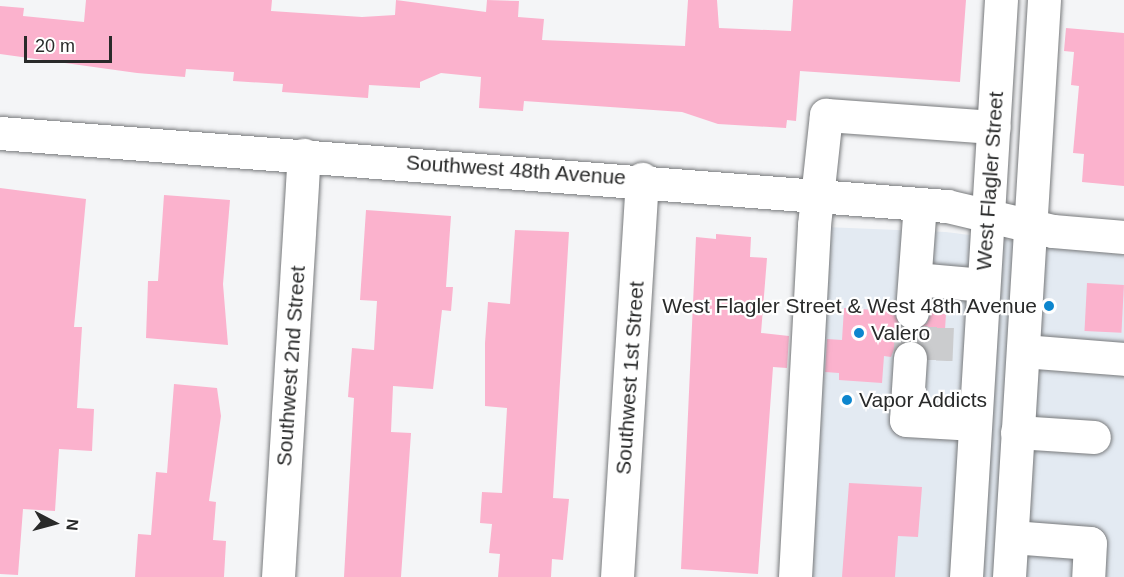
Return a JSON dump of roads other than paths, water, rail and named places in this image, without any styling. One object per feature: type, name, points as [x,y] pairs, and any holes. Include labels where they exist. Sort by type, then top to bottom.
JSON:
[{"type":"street","name":"West Flagler Street","points":[[966,577],[1001,0]]},
{"type":"street","name":"West Flagler Street","points":[[1010,577],[1044,0]]},
{"type":"street","points":[[795,577],[818,194],[826,115],[993,127]]},
{"type":"street","name":"Southwest 48th Avenue","points":[[0,133],[642,179],[818,194],[920,204],[989,215],[1030,226],[1124,237]]},
{"type":"street","name":"Southwest 2nd Street","points":[[278,577],[304,155]]},
{"type":"street","name":"Southwest 1st Street","points":[[617,577],[642,179]]},
{"type":"street","points":[[920,204],[916,302],[983,285]]},
{"type":"street","points":[[1023,351],[1124,359]]},
{"type":"street","points":[[913,363],[906,420],[975,424]]},
{"type":"street","points":[[1017,432],[1094,437]]},
{"type":"street","points":[[1012,537],[1090,543],[1088,577]]},
{"type":"tunnel","points":[[910,358],[912,312]]},
{"type":"tunnel","points":[[936,360],[938,314]]},
{"type":"place","name":"West Flagler Street & West 48th Avenue","points":[[1049,306]]},
{"type":"place","name":"Valero","points":[[859,333]]},
{"type":"place","name":"Vapor Addicts","points":[[847,400]]}]
